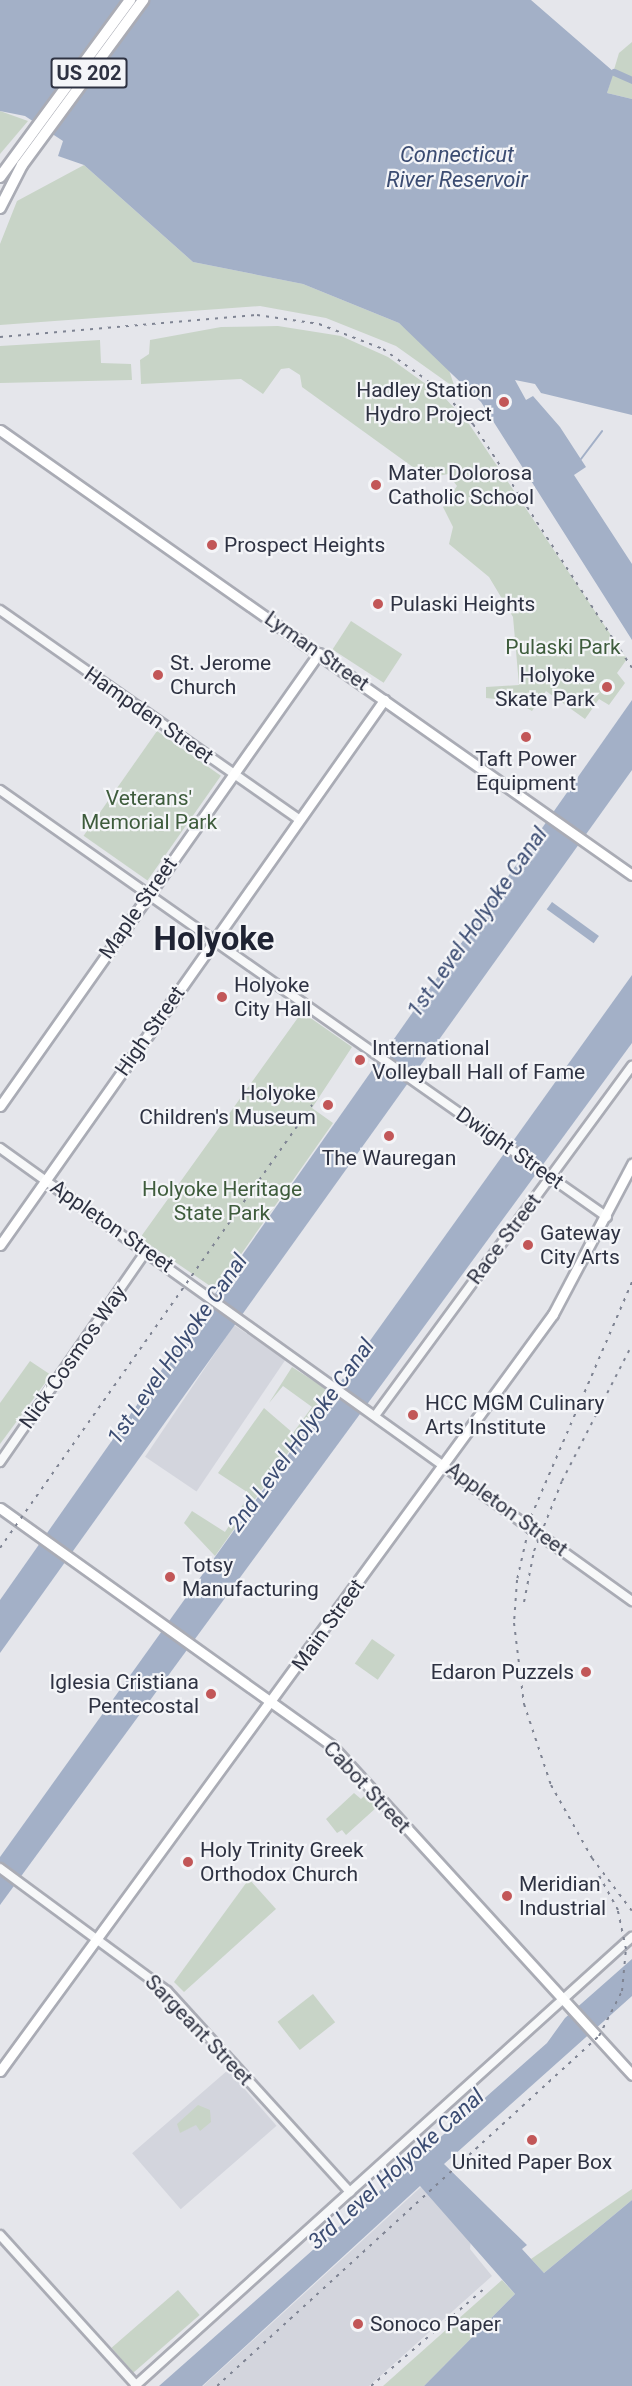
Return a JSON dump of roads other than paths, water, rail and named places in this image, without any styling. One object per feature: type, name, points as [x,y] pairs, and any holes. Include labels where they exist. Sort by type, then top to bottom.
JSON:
[{"type":"main road","name":"US 202","points":[[0,208],[31,144],[129,0]]},
{"type":"main road","name":"US 202","points":[[0,177],[31,144],[143,0]]},
{"type":"main road","name":"Lyman Street","points":[[0,430],[632,875]]},
{"type":"main road","name":"Maple Street","points":[[0,1106],[147,893],[319,653]]},
{"type":"main road","name":"High Street","points":[[0,1245],[384,700]]},
{"type":"main road","name":"Main Street","points":[[0,2071],[562,1301],[607,1217],[632,1164]]},
{"type":"main road","name":"Cabot Street","points":[[0,1508],[200,1649],[344,1757],[632,2075]]},
{"type":"street","name":"Hampden Street","points":[[0,610],[299,819]]},
{"type":"street","name":"Dwight Street","points":[[0,790],[607,1217]]},
{"type":"street","name":"Race Street","points":[[377,1413],[546,1174],[632,1066]]},
{"type":"street","name":"Appleton Street","points":[[0,1148],[377,1413],[632,1601]]},
{"type":"street","name":"Nick Cosmos Way","points":[[0,1462],[146,1251]]},
{"type":"street","name":"Sargeant Street","points":[[0,1868],[97,1937],[167,1991],[350,2192]]},
{"type":"street","points":[[0,2235],[136,2386],[350,2192],[566,2002],[632,1937]]},
{"type":"water","name":"Connecticut River Reservoir","points":[[0,0],[531,0],[614,72],[607,93],[632,99],[632,415],[541,393],[535,384],[515,380],[526,400],[533,396],[560,427],[586,467],[574,475],[632,564],[632,640],[481,402],[399,323],[303,284],[193,262],[84,165],[58,156],[63,141],[25,116],[0,111]]},
{"type":"water","name":"1st Level Holyoke Canal","points":[[632,700],[632,770],[0,1653],[0,1600]]},
{"type":"water","points":[[552,902],[599,936],[594,943],[547,909]]},
{"type":"water","points":[[632,975],[632,1043],[0,1905],[0,1857]]},
{"type":"water","points":[[632,1959],[632,1996],[444,2164],[527,2245],[522,2249],[544,2273],[632,2200],[632,2386],[424,2386],[515,2294],[420,2186],[202,2386],[159,2386],[547,2043],[565,2018]]},
{"type":"waterway","points":[[614,72],[632,80]]},
{"type":"waterway","points":[[581,459],[602,431]]},
{"type":"railway","points":[[0,337],[257,315],[319,324],[383,349],[441,390],[473,424],[632,668]]},
{"type":"railway","points":[[0,1548],[312,1105]]},
{"type":"railway","points":[[632,1282],[532,1514],[517,1580],[514,1623],[524,1704],[551,1785],[592,1858],[632,1911]]},
{"type":"railway","points":[[524,1602],[534,1551],[562,1481],[632,1345]]},
{"type":"railway","points":[[217,2386],[599,2036],[622,1991],[626,1949],[618,1910],[597,1872]]},
{"type":"railway","points":[[371,2386],[485,2288]]},
{"type":"place","name":"Hadley Station Hydro Project","points":[[504,402]]},
{"type":"place","name":"Mater Dolorosa Catholic School","points":[[376,485]]},
{"type":"place","name":"Prospect Heights","points":[[212,545]]},
{"type":"place","name":"Pulaski Heights","points":[[378,604]]},
{"type":"place","name":"St. Jerome Church","points":[[158,675]]},
{"type":"place","name":"Holyoke Skate Park","points":[[607,687]]},
{"type":"place","name":"Taft Power Equipment","points":[[526,737]]},
{"type":"place","name":"Holyoke City Hall","points":[[222,997]]},
{"type":"place","name":"International Volleyball Hall of Fame","points":[[360,1060]]},
{"type":"place","name":"Holyoke Children's Museum","points":[[328,1105]]},
{"type":"place","name":"The Wauregan","points":[[389,1136]]},
{"type":"place","name":"Gateway City Arts","points":[[528,1245]]},
{"type":"place","name":"HCC MGM Culinary Arts Institute","points":[[413,1415]]},
{"type":"place","name":"Totsy Manufacturing","points":[[170,1577]]},
{"type":"place","name":"Edaron Puzzels","points":[[586,1672]]},
{"type":"place","name":"Iglesia Cristiana Pentecostal","points":[[211,1694]]},
{"type":"place","name":"Holy Trinity Greek Orthodox Church","points":[[188,1862]]},
{"type":"place","name":"Meridian Industrial","points":[[507,1896]]},
{"type":"place","name":"United Paper Box","points":[[532,2140]]},
{"type":"place","name":"Sonoco Paper","points":[[358,2324]]},
{"type":"district","name":"Holyoke","points":[[214,939]]},
{"type":"park label","name":"Pulaski Park","points":[[563,647]]},
{"type":"park label","name":"Veterans' Memorial Park","points":[[149,810]]},
{"type":"park label","name":"Holyoke Heritage State Park","points":[[222,1201]]},
{"type":"water label","name":"2nd Level Holyoke Canal","points":[[301,1435]]},
{"type":"water label","name":"3rd Level Holyoke Canal","points":[[396,2169]]}]
